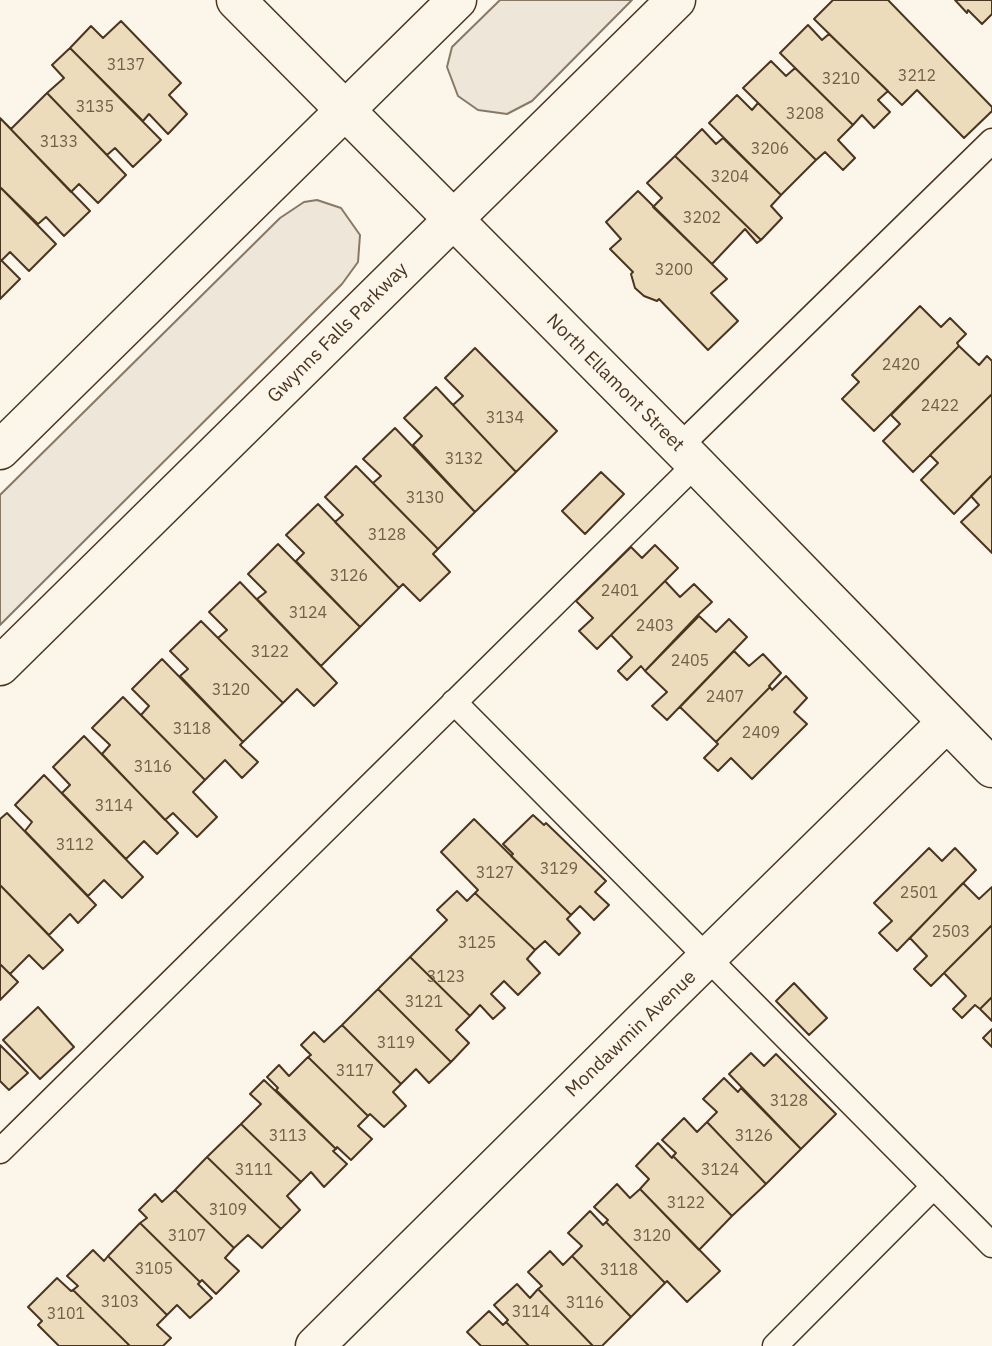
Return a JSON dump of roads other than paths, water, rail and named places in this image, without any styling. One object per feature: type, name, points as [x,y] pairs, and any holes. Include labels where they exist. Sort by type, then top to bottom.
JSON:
[{"type":"street","name":"North Ellamont Street","points":[[236,0],[992,768]]},
{"type":"street","points":[[0,450],[457,0]]},
{"type":"street","name":"Gwynns Falls Parkway","points":[[0,666],[676,0]]},
{"type":"street","name":"Mondawmin Avenue","points":[[315,1346],[947,722]]},
{"type":"lane","points":[[0,1150],[454,702],[687,456],[992,141]]},
{"type":"lane","points":[[454,702],[992,1245]]},
{"type":"lane","points":[[775,1346],[934,1186]]}]
